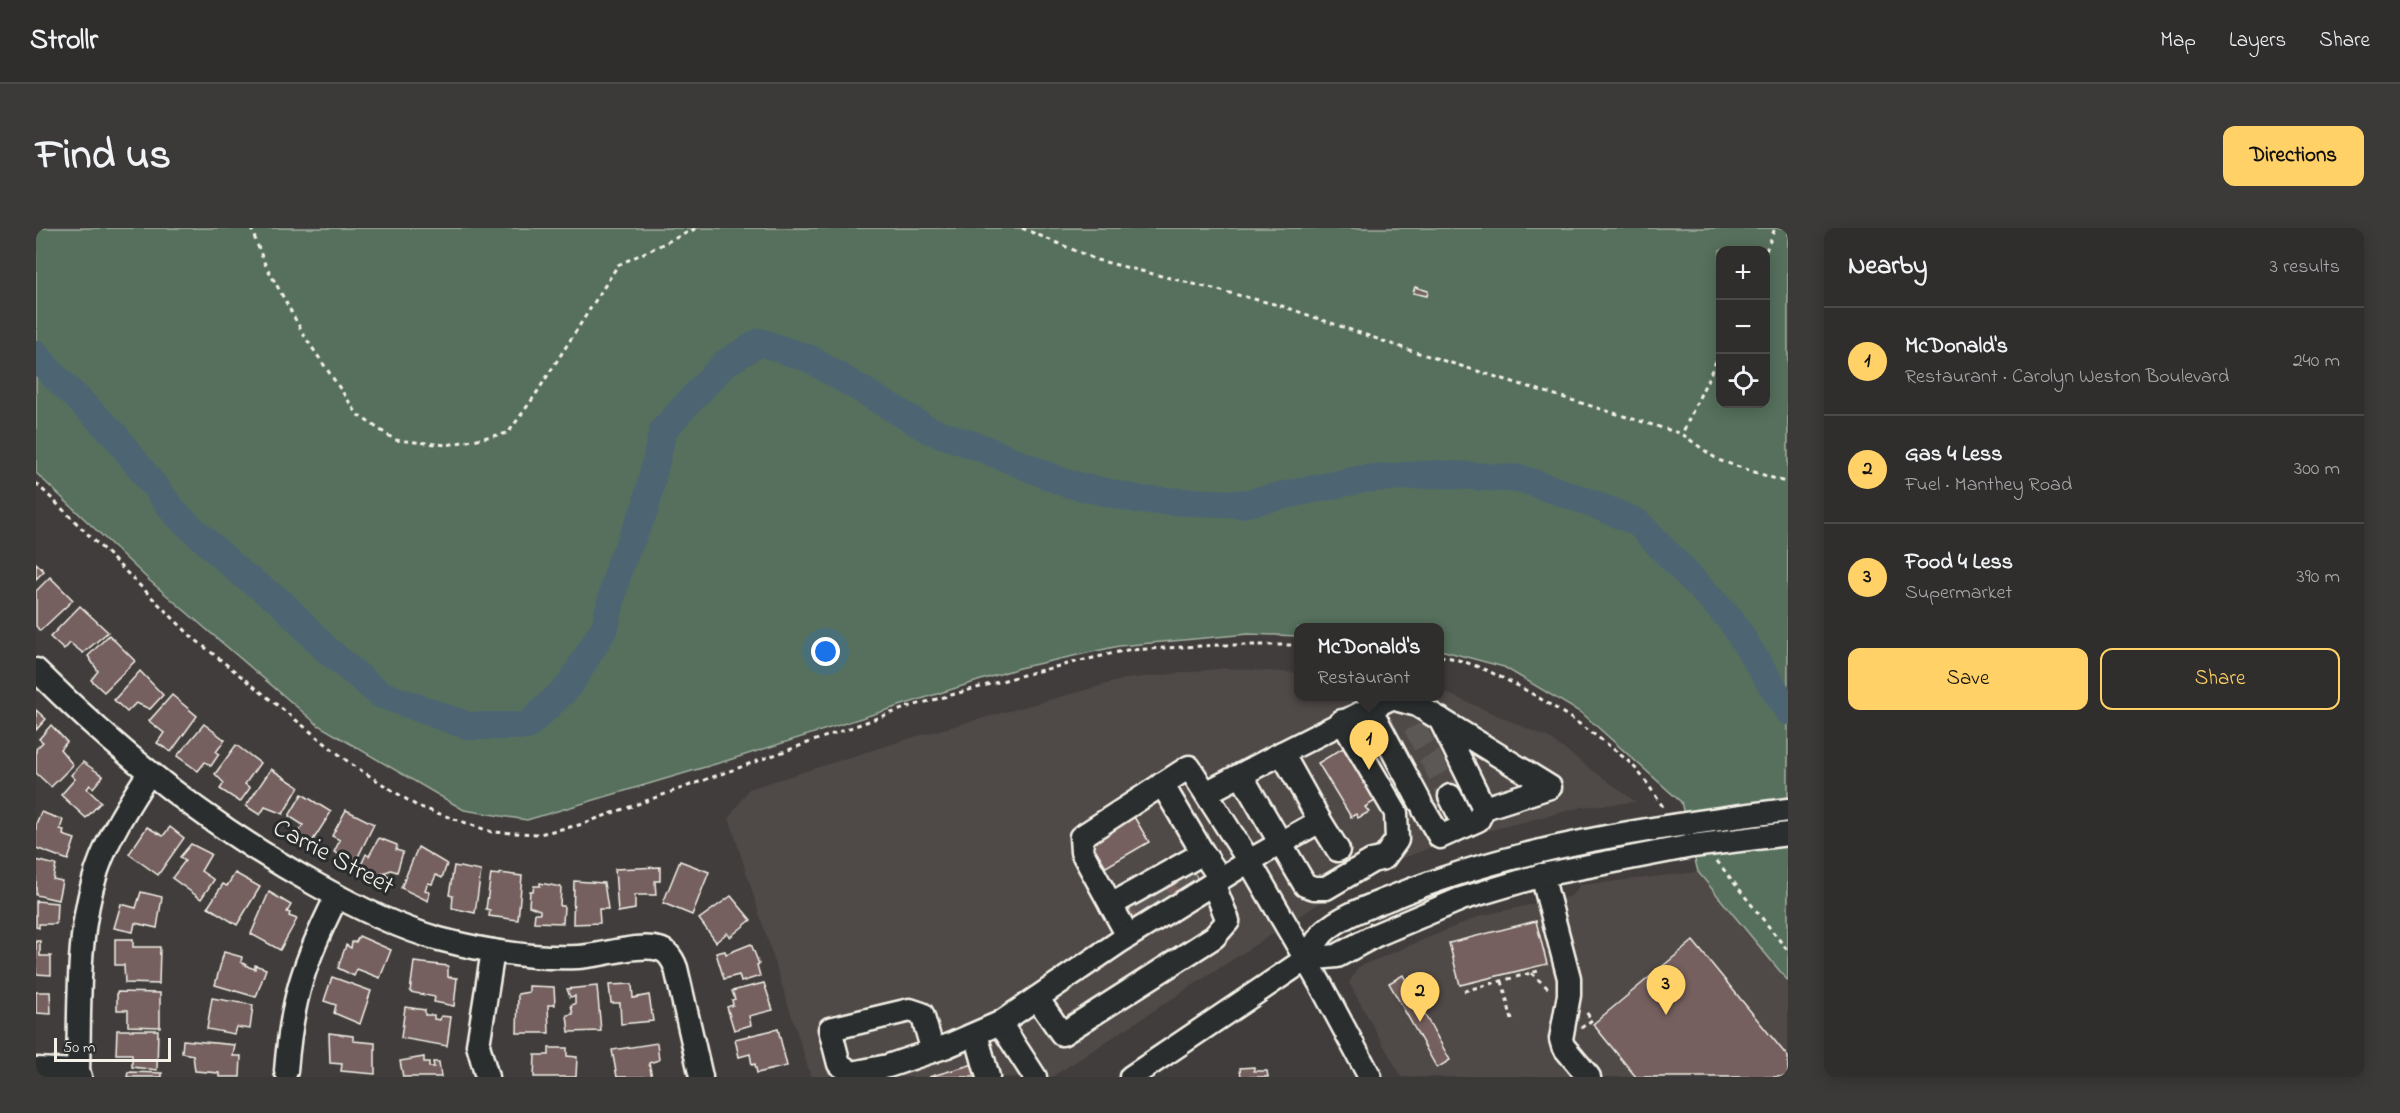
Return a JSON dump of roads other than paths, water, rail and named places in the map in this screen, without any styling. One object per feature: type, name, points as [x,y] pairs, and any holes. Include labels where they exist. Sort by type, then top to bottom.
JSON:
[{"type":"street","name":"Carrie Street","points":[[36,670],[148,773],[235,837],[337,896],[428,936],[493,951],[577,957],[645,947],[661,949],[672,958],[676,968],[701,1077]]},
{"type":"street","points":[[1206,793],[1385,701]]},
{"type":"street","points":[[1405,701],[1414,726]]},
{"type":"street","points":[[1370,708],[1440,837],[1478,820],[1484,808],[1550,787],[1407,701]]},
{"type":"street","points":[[1440,719],[1484,808]]},
{"type":"street","points":[[1241,775],[1305,885],[1326,888],[1372,861],[1384,858],[1397,840],[1396,813],[1342,721]]},
{"type":"street","points":[[1282,753],[1338,850]]},
{"type":"street","points":[[1128,936],[1082,852],[1081,837],[1189,767],[1249,861],[1306,959],[1370,1077]]},
{"type":"street","points":[[36,1069],[77,1075],[81,975],[87,913],[97,871],[111,837],[148,773]]},
{"type":"street","points":[[1162,784],[1203,854]]},
{"type":"street","points":[[1450,796],[1465,826]]},
{"type":"street","points":[[1131,1077],[1306,959],[1324,932],[1357,912],[1443,877],[1546,849],[1676,824],[1788,810]]},
{"type":"street","points":[[1111,905],[1170,891],[1249,861],[1320,821]]},
{"type":"street","points":[[1306,959],[1337,956],[1376,935],[1461,899],[1542,875],[1716,843],[1788,834]]},
{"type":"street","points":[[933,1051],[922,1014],[910,1010],[830,1029],[840,1064],[852,1073],[890,1072],[1000,1023],[1128,936],[1203,854]]},
{"type":"street","points":[[1170,891],[1203,854]]},
{"type":"street","points":[[1542,875],[1569,978],[1569,995],[1561,1039],[1563,1046],[1589,1077]]},
{"type":"street","points":[[1037,998],[1062,1034],[1214,937],[1228,921],[1170,891]]},
{"type":"street","points":[[286,1071],[294,1004],[302,974],[337,896]]},
{"type":"street","points":[[487,1077],[478,1045],[493,951]]},
{"type":"street","points":[[1000,1023],[1035,1077]]},
{"type":"street","points":[[976,1034],[988,1077]]},
{"type":"waterway","points":[[36,354],[52,374],[114,434],[176,514],[243,575],[282,603],[327,650],[380,694],[468,726],[527,726],[569,686],[605,627],[619,567],[645,509],[663,430],[725,363],[760,342],[810,359],[929,430],[982,448],[1065,483],[1141,500],[1242,504],[1362,479],[1437,474],[1522,479],[1583,500],[1637,522],[1731,620],[1788,711]]},
{"type":"tunnel","points":[[1414,726],[1450,796]]},
{"type":"tunnel","points":[[1181,872],[1189,887]]},
{"type":"tunnel","points":[[1152,889],[1162,902]]},
{"type":"tunnel","points":[[1137,898],[1147,911]]},
{"type":"place","name":"McDonald's","points":[[1369,770]]},
{"type":"place","name":"Food 4 Less","points":[[1666,1015]]},
{"type":"place","name":"Gas 4 Less","points":[[1420,1022]]}]
